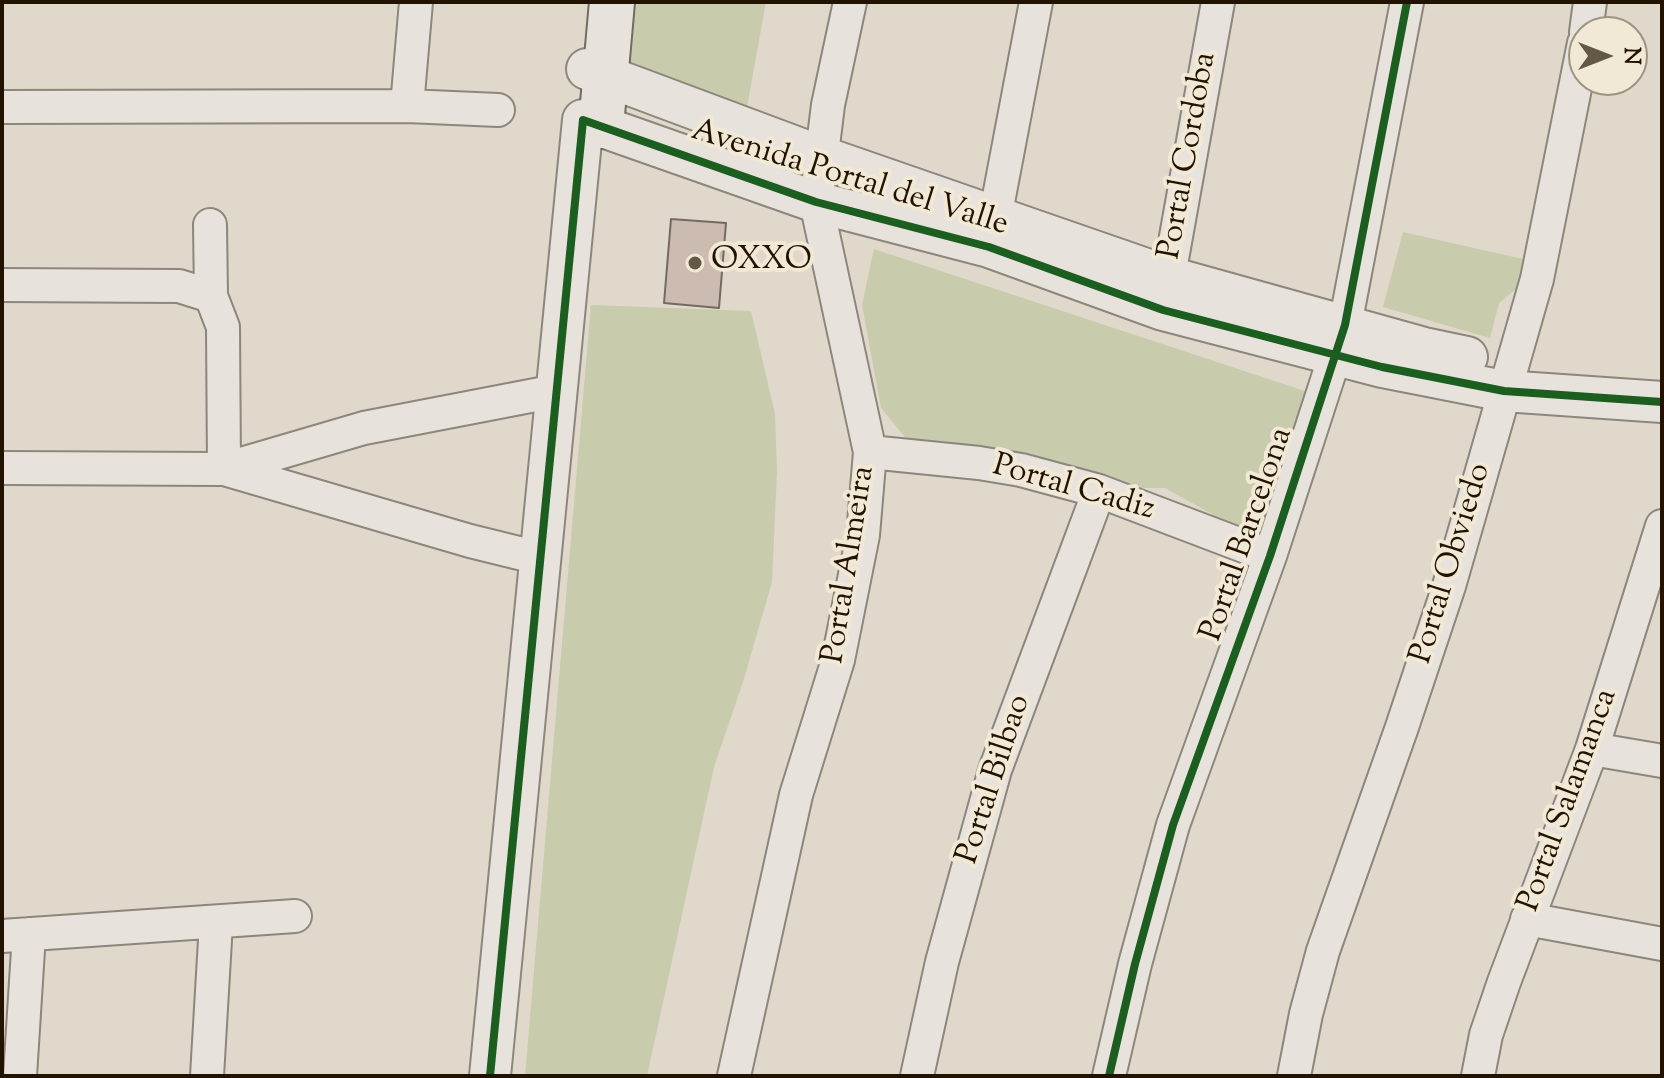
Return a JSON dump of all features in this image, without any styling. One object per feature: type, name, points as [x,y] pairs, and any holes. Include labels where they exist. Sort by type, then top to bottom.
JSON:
[{"type":"main road","points":[[592,123],[594,2]]},
{"type":"main road","points":[[595,72],[612,2]]},
{"type":"street","points":[[407,106],[416,2]]},
{"type":"street","name":"Portal Almeira","points":[[734,1076],[796,795],[838,660],[863,535],[870,452],[816,202],[828,105],[850,2]]},
{"type":"street","points":[[993,231],[1036,2]]},
{"type":"street","name":"Portal Cordoba","points":[[1166,293],[1218,2]]},
{"type":"street","name":"Portal Barcelona","points":[[1109,1076],[1135,964],[1173,825],[1270,556],[1340,340],[1407,2]]},
{"type":"street","name":"Avenida Portal del Valle","points":[[595,72],[820,156],[993,231],[1166,293],[1340,340],[1424,348],[1509,378],[1662,402]]},
{"type":"street","name":"Portal Obviedo","points":[[1294,1076],[1323,951],[1449,586],[1509,378],[1537,279],[1573,96]]},
{"type":"street","points":[[2,107],[407,106],[498,110]]},
{"type":"street","points":[[484,1074],[556,391],[592,123]]},
{"type":"street","name":"Avenida Portal del Valle","points":[[592,123],[816,202],[993,231]]},
{"type":"street","points":[[210,225],[211,296],[223,327],[224,469]]},
{"type":"street","points":[[2,285],[179,286],[211,296]]},
{"type":"street","name":"Avenida Portal del Valle","points":[[1509,378],[1662,374]]},
{"type":"street","points":[[224,469],[364,428],[556,391]]},
{"type":"street","name":"Portal Cadiz","points":[[870,452],[1021,470],[1099,491],[1270,556]]},
{"type":"street","points":[[2,468],[224,469],[539,558]]},
{"type":"street","name":"Portal Bilbao","points":[[917,1076],[942,962],[995,770],[1099,491]]},
{"type":"street","name":"Portal Salamanca","points":[[1478,1076],[1486,1035],[1527,919],[1653,585],[1662,526]]},
{"type":"street","points":[[1592,749],[1662,761]]},
{"type":"street","points":[[20,1076],[16,935],[295,916]]},
{"type":"street","points":[[1527,919],[1662,944]]},
{"type":"street","points":[[207,1076],[216,923]]},
{"type":"green space","points":[[619,2],[766,2],[745,118],[611,63]]},
{"type":"green space","points":[[1403,232],[1527,260],[1520,286],[1499,303],[1490,338],[1383,307]]},
{"type":"green space","points":[[874,249],[1308,392],[1263,539],[1165,488],[1119,488],[914,448],[881,408],[862,305]]},
{"type":"green space","points":[[591,305],[751,311],[775,414],[777,472],[772,582],[714,767],[647,1076],[525,1076]]},
{"type":"building","name":"OXXO","points":[[671,219],[726,223],[719,308],[664,303]]},
{"type":"cycle path","points":[[1109,1076],[1135,964],[1173,825],[1270,556],[1345,325],[1407,2]]},
{"type":"cycle path","points":[[490,1076],[583,120],[816,202],[989,247],[1163,310],[1382,367],[1504,391],[1662,402]]},
{"type":"place","name":"OXXO","points":[[695,263]]}]
